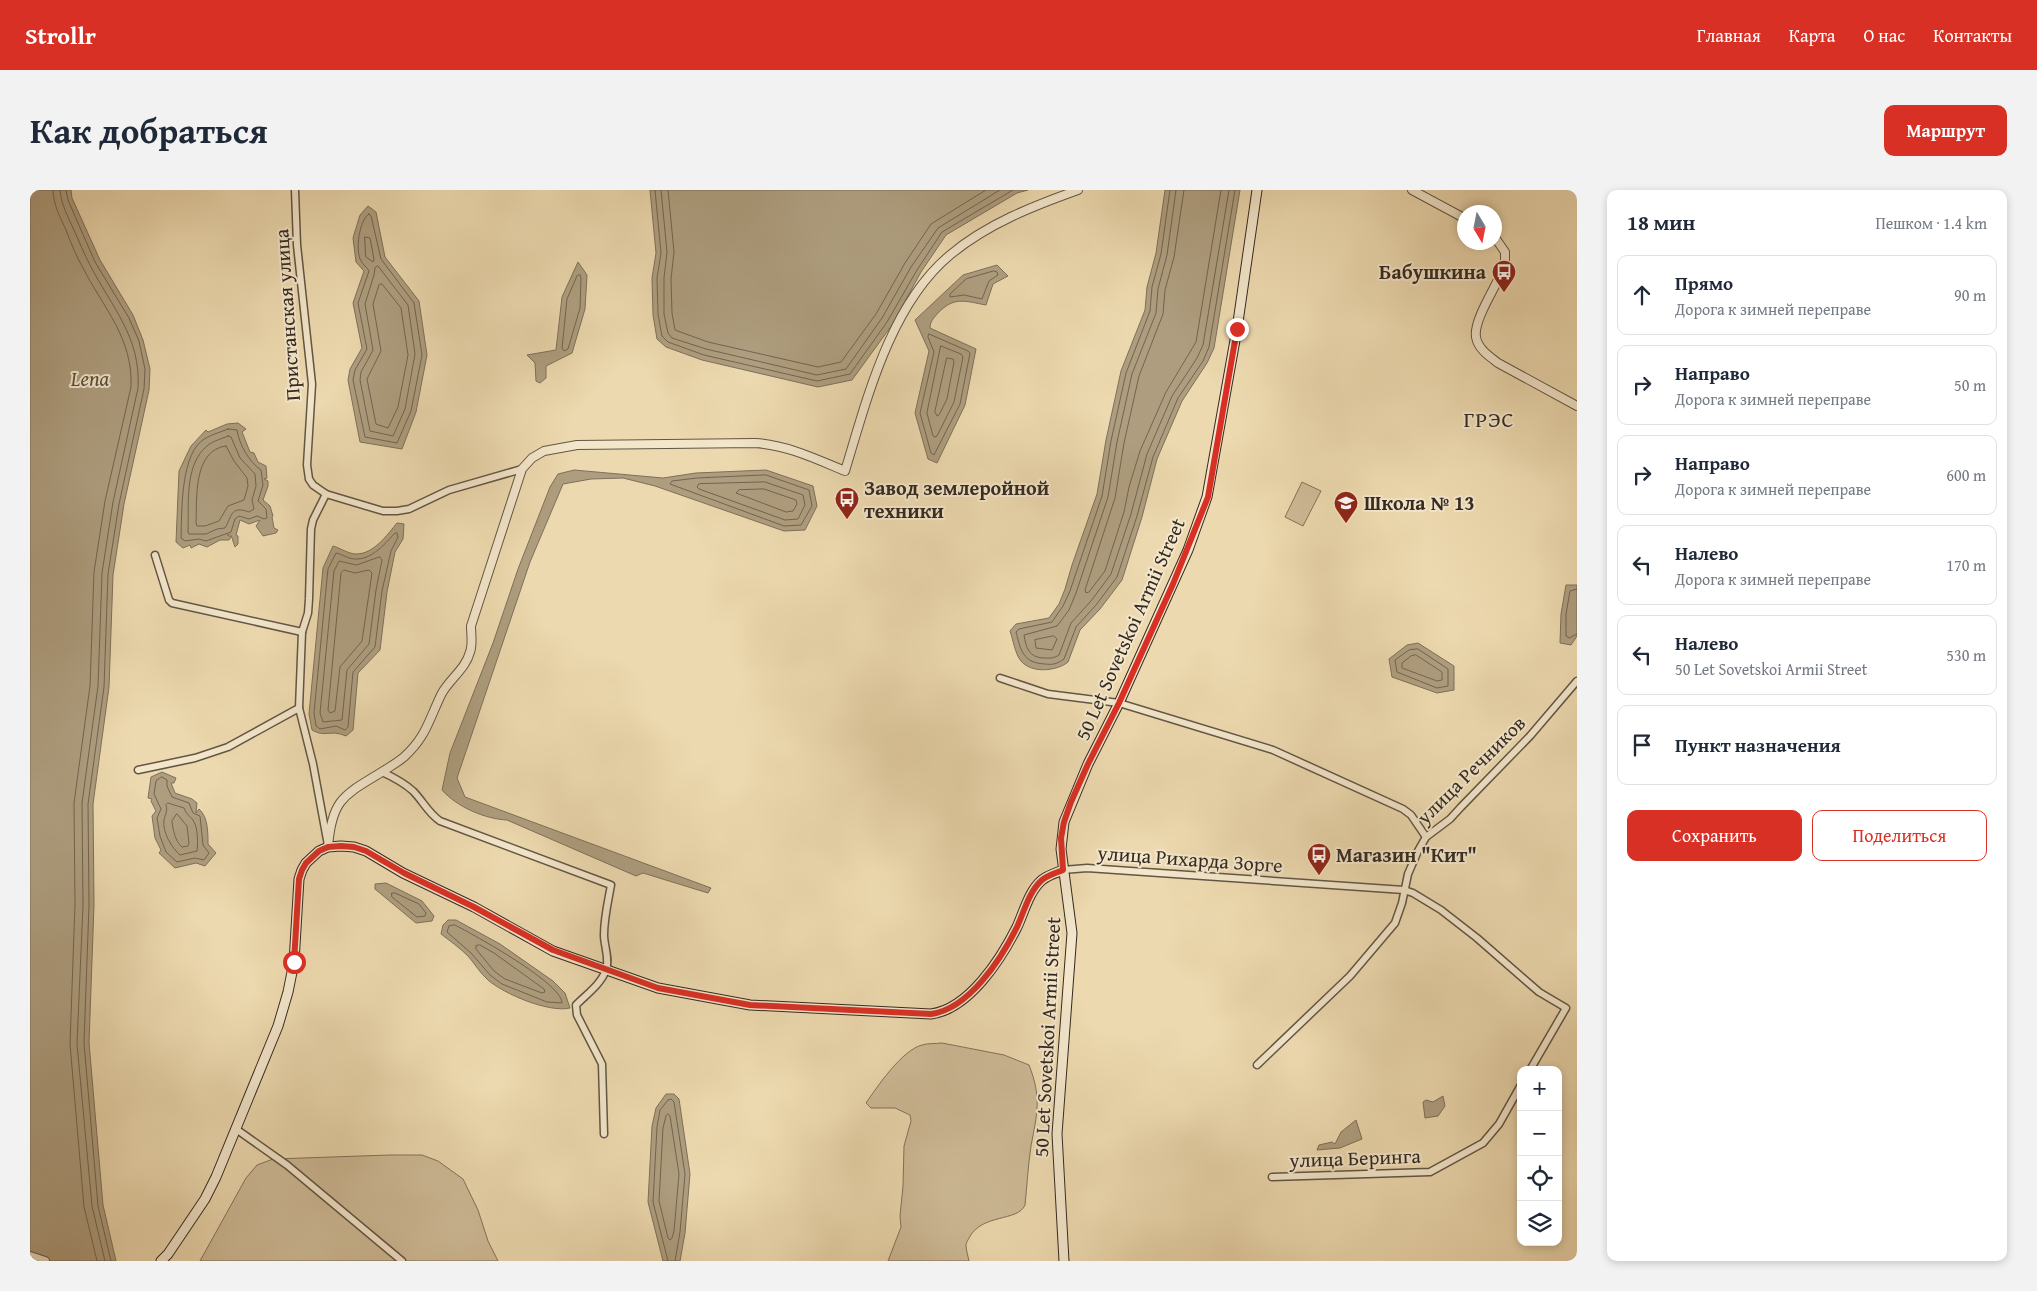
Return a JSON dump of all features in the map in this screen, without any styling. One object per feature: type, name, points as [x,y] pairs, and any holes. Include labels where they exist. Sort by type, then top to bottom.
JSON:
[{"type":"main road","name":"50 Let Sovetskoi Armii Street","points":[[1064,1261],[1057,1134],[1072,933],[1061,849],[1064,822],[1088,764],[1119,703],[1188,550],[1208,497],[1241,303],[1257,190]]},
{"type":"main road","points":[[161,1261],[168,1254],[205,1199],[278,1026],[288,992],[296,949],[299,879],[302,870],[319,851],[328,847],[341,846],[366,851],[404,873],[474,907],[543,946],[606,971],[658,988],[750,1005],[931,1014],[943,1012],[963,1000],[981,982],[1006,946],[1037,885],[1050,875],[1063,870]]},
{"type":"street","name":"Пристанская улица","points":[[295,190],[297,245],[312,384],[308,473],[313,485],[326,494],[383,511],[397,511],[409,509],[449,490],[522,469]]},
{"type":"street","points":[[328,847],[330,824],[334,811],[340,802],[351,791],[403,758],[423,737],[442,693],[453,676],[467,662],[471,651],[471,626],[522,469],[532,458],[544,451],[577,445],[755,443],[772,444],[793,450],[845,471],[884,357],[904,311],[916,292],[949,256],[967,242],[1016,214],[1078,190]]},
{"type":"street","points":[[1412,190],[1457,214]]},
{"type":"street","points":[[1502,248],[1505,252],[1505,264],[1476,329],[1478,344],[1487,355],[1498,363],[1577,406]]},
{"type":"street","points":[[326,494],[313,520],[311,529],[309,599],[308,613],[302,632],[299,708],[314,764],[328,847]]},
{"type":"street","points":[[155,555],[169,600],[172,602],[302,632]]},
{"type":"street","points":[[1000,678],[1048,694],[1119,703],[1273,750],[1301,761],[1403,809],[1411,815],[1426,837]]},
{"type":"street","name":"улица Речников","points":[[1404,890],[1411,866],[1426,837],[1450,819],[1530,736],[1577,681]]},
{"type":"street","points":[[138,770],[195,758],[228,747],[299,708]]},
{"type":"street","points":[[382,772],[400,781],[414,792],[430,814],[440,821],[611,885],[605,920],[604,938],[608,958],[606,971],[599,983],[576,1005],[577,1015],[602,1064],[604,1134]]},
{"type":"street","name":"улица Рихарда Зорге","points":[[1063,870],[1087,868],[1404,890],[1413,893],[1440,910],[1477,938],[1539,992],[1566,1008],[1532,1066]]},
{"type":"street","points":[[1257,1065],[1361,964],[1395,923],[1404,890]]},
{"type":"street","name":"улица Беринга","points":[[1272,1177],[1430,1172],[1483,1143],[1499,1124],[1517,1092]]},
{"type":"street","points":[[236,1129],[287,1165],[402,1261]]},
{"type":"street","points":[[30,1256],[44,1261]]},
{"type":"shaded area","points":[[1302,482],[1321,491],[1303,526],[1285,517]]},
{"type":"shaded area","points":[[942,1043],[1004,1055],[1029,1065],[1036,1087],[1037,1106],[1025,1205],[1015,1214],[991,1221],[975,1230],[966,1244],[969,1261],[888,1261],[901,1227],[904,1146],[911,1121],[910,1115],[895,1108],[871,1108],[866,1103],[898,1061],[906,1054],[922,1045]]},
{"type":"shaded area","points":[[422,1155],[438,1161],[463,1179],[478,1210],[488,1241],[498,1261],[200,1261],[246,1178],[257,1165],[273,1159]]},
{"type":"water","name":"Lena","points":[[30,190],[71,190],[72,198],[100,260],[133,315],[143,340],[150,369],[149,390],[124,504],[113,575],[109,687],[93,804],[94,905],[89,1043],[103,1205],[116,1261],[30,1261]]},
{"type":"water","points":[[650,190],[1028,190],[1017,193],[946,235],[921,272],[892,325],[852,380],[818,387],[702,360],[666,347],[657,339],[653,315],[652,278],[656,253]]},
{"type":"water","points":[[1165,190],[1240,190],[1214,348],[1207,363],[1182,401],[1157,459],[1142,517],[1122,580],[1100,609],[1080,630],[1068,662],[1051,669],[1031,668],[1019,658],[1010,631],[1016,624],[1049,618],[1059,604],[1065,589],[1097,494],[1106,440],[1121,371],[1145,310],[1147,287],[1156,253]]},
{"type":"water","points":[[368,206],[376,212],[385,257],[419,301],[427,355],[416,412],[402,449],[360,442],[348,380],[350,369],[362,348],[353,303],[364,271],[356,262],[353,238],[360,215]]},
{"type":"water","points":[[578,262],[587,275],[585,309],[572,353],[546,366],[546,378],[540,383],[536,381],[535,363],[527,355],[556,350],[562,297]]},
{"type":"water","points":[[997,265],[1008,276],[993,284],[986,305],[965,301],[954,302],[943,308],[934,317],[931,324],[930,328],[976,349],[965,405],[937,463],[928,459],[915,413],[929,351],[915,320],[963,275]]},
{"type":"water","points":[[238,423],[246,429],[242,432],[250,452],[254,453],[258,462],[266,466],[267,478],[264,479],[268,481],[268,486],[263,500],[270,506],[274,528],[278,530],[276,533],[263,536],[256,526],[260,520],[249,524],[240,520],[236,535],[238,536],[238,544],[235,547],[231,535],[227,535],[231,537],[229,540],[220,540],[207,547],[199,544],[191,548],[190,545],[183,548],[176,542],[179,471],[191,446],[206,430],[208,432],[227,424]]},
{"type":"water","points":[[574,470],[663,478],[696,473],[766,470],[813,486],[817,506],[805,530],[784,531],[655,486],[623,478],[591,479],[563,484],[530,562],[457,778],[465,797],[711,888],[708,893],[643,873],[636,876],[507,820],[481,815],[455,802],[442,790],[450,753],[493,643],[518,569],[550,487],[558,474]]},
{"type":"water","points":[[397,523],[404,524],[403,539],[395,552],[387,592],[380,650],[358,673],[353,730],[346,736],[336,733],[324,734],[317,732],[312,730],[309,714],[323,568],[333,546],[353,554],[369,551]]},
{"type":"water","points":[[1566,585],[1577,585],[1577,636],[1571,645],[1560,643],[1561,614]]},
{"type":"water","points":[[1418,643],[1454,666],[1454,690],[1437,693],[1392,677],[1389,659],[1407,645]]},
{"type":"water","points":[[162,772],[176,778],[174,783],[171,783],[175,793],[192,799],[197,803],[196,813],[199,809],[206,820],[208,844],[216,853],[205,866],[196,863],[175,868],[159,853],[161,850],[155,838],[152,816],[156,811],[151,801],[152,799],[148,798],[151,777]]},
{"type":"water","points":[[386,883],[422,901],[434,916],[432,921],[416,923],[375,889],[375,884]]},
{"type":"water","points":[[448,920],[456,920],[500,944],[553,981],[565,993],[570,1008],[561,1009],[539,1005],[515,996],[495,985],[485,977],[465,953],[441,934],[443,925]]},
{"type":"water","points":[[666,1094],[674,1094],[679,1099],[690,1174],[685,1233],[680,1261],[663,1261],[648,1202],[652,1126],[656,1108]]},
{"type":"water","points":[[1443,1096],[1445,1106],[1438,1116],[1425,1118],[1423,1102],[1426,1100],[1433,1102]]},
{"type":"water","points":[[1356,1120],[1362,1139],[1340,1148],[1317,1150],[1319,1145],[1332,1142],[1335,1144],[1341,1132]]},
{"type":"place","name":"Бабушкина","points":[[1504,293]]},
{"type":"place","name":"Завод землеройной техники","points":[[847,520]]},
{"type":"place","name":"Школа № 13","points":[[1346,524]]},
{"type":"place","name":"Магазин \"Кит\"","points":[[1319,876]]},
{"type":"district","name":"ГРЭС","points":[[1489,419]]},
{"type":"route","points":[[294,962],[299,879],[302,870],[306,863],[319,851],[328,847],[341,846],[354,847],[366,851],[404,873],[474,907],[543,946],[606,971],[658,988],[750,1005],[931,1014],[953,1008],[981,982],[1006,946],[1037,885],[1043,879],[1063,870],[1061,838],[1071,802],[1119,703],[1173,584],[1208,497],[1237,329]]}]
